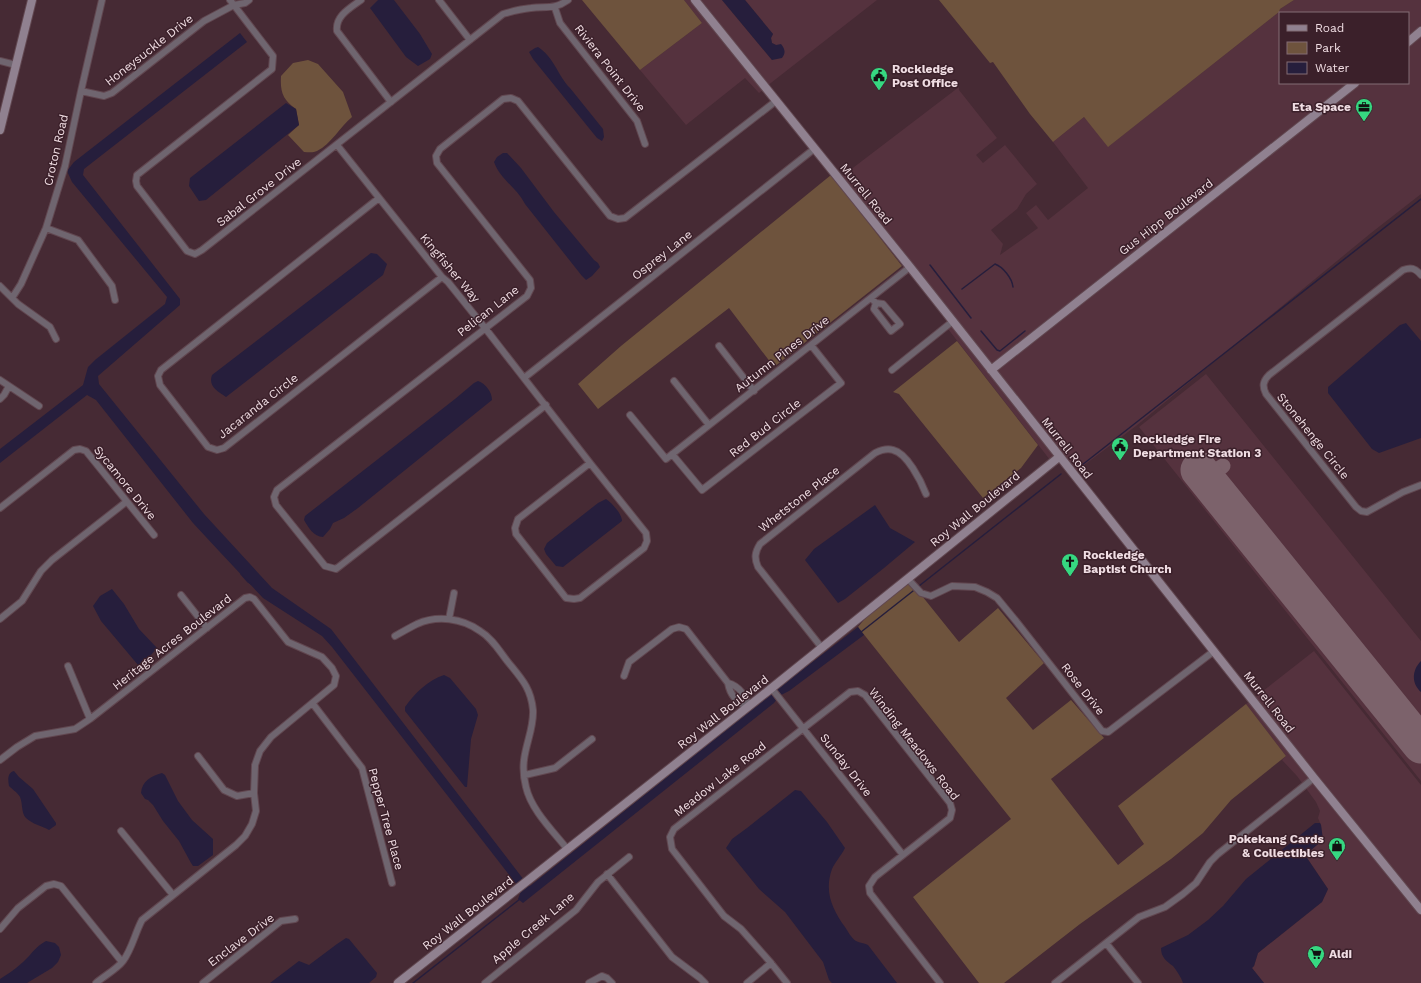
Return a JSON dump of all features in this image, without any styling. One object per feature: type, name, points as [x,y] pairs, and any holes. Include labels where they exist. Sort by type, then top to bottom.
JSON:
[{"type":"street","points":[[0,130],[32,0]]},
{"type":"street","name":"Croton Road","points":[[12,298],[21,284],[46,228],[65,166],[102,0]]},
{"type":"street","name":"Honeysuckle Drive","points":[[81,91],[104,96],[112,93],[204,21],[232,2],[245,3],[249,0]]},
{"type":"street","points":[[361,0],[339,17],[336,26],[337,31],[390,102]]},
{"type":"street","points":[[439,0],[470,40]]},
{"type":"street","points":[[555,8],[568,0]]},
{"type":"street","name":"Murrell Road","points":[[695,0],[910,267],[1314,778],[1421,910]]},
{"type":"street","name":"Sabal Grove Drive","points":[[232,2],[273,56],[274,61],[272,69],[137,175],[137,186],[187,251],[194,254],[202,250],[503,14],[533,7],[555,8]]},
{"type":"street","name":"Riviera Point Drive","points":[[555,8],[560,23],[637,121],[645,144]]},
{"type":"street","points":[[1409,41],[1421,32]]},
{"type":"street","points":[[0,61],[16,65]]},
{"type":"street","name":"Gus Hipp Boulevard","points":[[991,370],[1355,84]]},
{"type":"street","name":"Pelican Lane","points":[[546,405],[336,569],[325,566],[276,505],[274,497],[277,490],[527,296],[531,288],[530,280],[437,163],[436,156],[440,149],[503,99],[511,98],[518,101],[610,216],[618,219],[625,218],[776,100]]},
{"type":"street","name":"Kingfisher Way","points":[[337,145],[442,277],[448,282],[485,328],[646,533],[647,541],[644,548],[580,598],[566,598],[516,534],[515,528],[518,519],[590,463]]},
{"type":"street","name":"Osprey Lane","points":[[524,378],[814,149]]},
{"type":"street","name":"Jacaranda Circle","points":[[379,198],[161,370],[158,376],[160,385],[208,447],[217,450],[224,448],[442,277]]},
{"type":"street","points":[[46,228],[78,240],[112,286],[115,300]]},
{"type":"street","name":"Autumn Pines Drive","points":[[630,414],[666,458],[754,391],[811,345],[874,300],[910,267]]},
{"type":"street","name":"Stonehenge Circle","points":[[1421,274],[1417,269],[1410,267],[1403,270],[1269,375],[1263,384],[1266,394],[1356,507],[1361,511],[1367,512],[1403,492],[1421,485]]},
{"type":"street","points":[[0,286],[18,304],[50,327],[56,339]]},
{"type":"street","points":[[874,300],[883,304],[900,324],[891,331],[874,310],[874,300]]},
{"type":"street","points":[[892,370],[953,321]]},
{"type":"street","name":"Red Bud Circle","points":[[672,454],[702,490],[841,383],[811,345]]},
{"type":"street","points":[[719,346],[754,391]]},
{"type":"street","points":[[0,380],[39,406]]},
{"type":"street","points":[[674,381],[709,425]]},
{"type":"street","points":[[0,399],[9,386]]},
{"type":"street","name":"Sycamore Drive","points":[[0,508],[74,450],[80,448],[86,451],[154,535]]},
{"type":"street","name":"Whetstone Place","points":[[822,648],[758,567],[755,561],[755,555],[760,544],[875,453],[882,450],[894,450],[901,453],[918,476],[926,494]]},
{"type":"street","name":"Roy Wall Boulevard","points":[[398,983],[749,707],[1059,456]]},
{"type":"street","points":[[0,619],[22,600],[41,571],[52,560],[126,502]]},
{"type":"street","name":"Rose Drive","points":[[908,579],[921,593],[931,596],[952,586],[975,587],[997,598],[1102,731],[1108,732],[1214,651]]},
{"type":"street","points":[[450,619],[454,593]]},
{"type":"street","points":[[181,595],[207,628]]},
{"type":"street","name":"Heritage Acres Boulevard","points":[[0,760],[35,736],[75,729],[90,719],[245,598],[250,597],[254,599],[288,642],[322,657],[332,668],[336,676],[334,685],[313,704],[271,737],[260,751],[255,765],[254,793],[256,811],[246,836],[142,920],[136,931],[131,948],[122,962],[96,983]]},
{"type":"street","points":[[395,636],[417,624],[431,620],[450,619],[467,624],[481,631],[493,642],[527,686],[533,711],[524,760],[526,787],[532,803],[568,850]]},
{"type":"street","points":[[624,676],[629,662],[672,629],[679,627],[686,629],[728,683],[730,690],[740,704],[749,707]]},
{"type":"street","points":[[68,666],[90,719]]},
{"type":"street","name":"Sunday Drive","points":[[772,688],[903,855]]},
{"type":"street","name":"Winding Meadows Road","points":[[804,729],[850,692],[858,691],[865,695],[950,803],[952,810],[950,818],[875,877],[868,886],[870,893],[940,983]]},
{"type":"street","name":"Pepper Tree Place","points":[[313,704],[362,768],[392,883]]},
{"type":"street","name":"Meadow Lake Road","points":[[787,983],[741,929],[724,916],[672,849],[670,837],[674,828],[804,729]]},
{"type":"street","points":[[524,775],[555,768],[592,739]]},
{"type":"street","points":[[198,756],[224,790],[237,796],[254,793]]},
{"type":"street","points":[[1055,983],[1139,917],[1165,907],[1183,894],[1196,883],[1210,862],[1218,854],[1314,778]]},
{"type":"street","points":[[121,831],[173,895]]},
{"type":"street","name":"Apple Creek Lane","points":[[485,983],[576,910],[598,882],[629,857]]},
{"type":"street","points":[[607,874],[672,957],[705,983]]},
{"type":"street","points":[[0,929],[18,908],[46,886],[54,884],[61,886],[122,962]]},
{"type":"street","name":"Enclave Drive","points":[[203,983],[281,921],[295,919]]},
{"type":"street","points":[[1106,943],[1138,983]]},
{"type":"street","points":[[747,983],[771,963]]},
{"type":"street","points":[[589,983],[602,976],[608,978],[612,983]]},
{"type":"shaded area","points":[[684,0],[691,0],[763,90],[759,93],[745,78],[686,125],[640,70],[702,23]]},
{"type":"shaded area","points":[[698,0],[722,0],[772,60],[776,45],[772,43],[771,38],[773,34],[745,0],[877,0],[767,86]]},
{"type":"shaded area","points":[[1294,0],[1421,0],[1421,27],[1409,37],[1409,12],[1279,12],[1280,9]]},
{"type":"shaded area","points":[[1279,12],[1279,84],[1349,84],[991,365],[841,177],[959,87],[959,90],[997,138],[976,155],[983,163],[1005,145],[1037,184],[1026,194],[1017,209],[991,230],[1003,244],[1000,255],[1038,228],[1026,213],[1036,205],[1048,220],[1088,188],[1053,142],[1084,117],[1109,146]]},
{"type":"shaded area","points":[[1421,36],[1421,194],[1371,233],[1136,426],[1075,472],[995,371],[1360,84],[1409,84],[1409,45]]},
{"type":"shaded area","points":[[953,325],[1055,456],[1050,460],[948,329]]},
{"type":"shaded area","points":[[1206,374],[1421,641],[1421,781],[1139,427]]},
{"type":"shaded area","points":[[1314,651],[1421,785],[1421,906],[1254,698]]},
{"type":"shaded area","points":[[1250,701],[1421,915],[1421,983],[1264,983],[1252,968],[1258,953],[1322,902],[1328,889],[1305,855],[1323,840],[1321,825],[1318,818],[1320,811],[1316,802],[1297,776],[1282,760],[1286,756],[1246,704]]},
{"type":"green space","points":[[582,0],[684,0],[702,23],[640,70]]},
{"type":"green space","points":[[939,0],[1294,0],[1280,9],[1279,12],[1108,147],[1084,117],[1053,142],[1030,114],[993,62],[990,63]]},
{"type":"green space","points":[[308,60],[318,64],[343,92],[352,117],[322,148],[317,151],[304,152],[288,135],[299,125],[296,109],[285,99],[283,95],[281,76],[293,63]]},
{"type":"green space","points":[[831,175],[902,266],[774,367],[729,308],[598,409],[578,384],[621,346]]},
{"type":"green space","points":[[957,341],[1038,445],[1021,468],[983,498],[899,394],[893,392]]},
{"type":"green space","points":[[910,581],[959,642],[998,608],[1044,663],[1006,698],[1033,730],[1071,700],[1104,738],[1051,779],[1118,865],[1144,844],[1118,806],[1246,704],[1286,756],[1231,800],[1203,833],[1171,859],[1080,924],[1004,983],[979,983],[913,897],[1011,819],[858,627],[868,615]]},
{"type":"water","points":[[378,0],[394,0],[420,34],[432,54],[430,59],[418,66],[406,57],[370,8]]},
{"type":"water","points":[[722,0],[745,0],[773,34],[771,38],[772,43],[776,45],[781,44],[784,49],[782,58],[772,60]]},
{"type":"water","points":[[240,33],[247,42],[84,169],[83,175],[180,299],[180,305],[98,376],[99,384],[204,514],[272,588],[331,629],[524,880],[517,885],[332,647],[322,636],[263,598],[193,523],[96,400],[87,395],[0,463],[0,449],[83,385],[88,367],[165,304],[167,297],[72,182],[67,171],[74,162]]},
{"type":"water","points":[[538,47],[552,61],[566,83],[603,129],[604,137],[602,141],[597,138],[533,59],[529,52]]},
{"type":"water","points":[[286,103],[296,109],[299,125],[206,200],[199,201],[189,186],[190,178]]},
{"type":"water","points":[[503,153],[507,153],[521,168],[554,212],[598,263],[600,267],[592,276],[586,280],[582,276],[525,204],[522,198],[500,173],[494,162],[497,157]]},
{"type":"water","points":[[371,253],[377,254],[387,264],[383,275],[226,397],[214,388],[211,382],[212,375]]},
{"type":"water","points":[[1406,323],[1421,341],[1421,438],[1379,453],[1372,449],[1328,393],[1328,387],[1400,325]]},
{"type":"water","points":[[478,381],[484,384],[488,389],[492,400],[358,508],[344,518],[333,523],[323,537],[317,535],[307,526],[304,520],[305,516]]},
{"type":"water","points":[[606,499],[616,509],[622,518],[622,521],[563,567],[556,566],[546,554],[544,549],[547,543],[598,503]]},
{"type":"water","points":[[875,505],[890,528],[915,542],[845,599],[838,603],[805,560],[814,549]]},
{"type":"water","points":[[112,589],[124,604],[139,629],[157,648],[151,655],[138,665],[101,621],[93,606],[100,596]]},
{"type":"water","points":[[858,627],[864,635],[789,691],[779,696],[774,703],[523,903],[518,899],[521,891],[528,885],[530,886]]},
{"type":"water","points":[[1421,661],[1421,692],[1414,681],[1414,672]]},
{"type":"water","points":[[444,675],[450,678],[476,709],[478,715],[471,739],[467,787],[465,787],[405,711],[405,707],[422,688],[438,677]]},
{"type":"water","points":[[14,771],[33,789],[56,823],[56,825],[49,830],[31,822],[24,816],[20,797],[9,786],[9,775]]},
{"type":"water","points":[[162,773],[165,775],[178,801],[192,820],[213,839],[213,855],[198,866],[193,866],[179,841],[163,821],[153,805],[145,799],[141,793],[145,782]]},
{"type":"water","points":[[795,790],[801,791],[827,822],[845,848],[833,866],[830,877],[829,892],[836,913],[853,938],[856,941],[868,945],[897,983],[832,983],[829,980],[823,962],[785,912],[759,889],[726,848],[732,839]]},
{"type":"water","points":[[1315,823],[1320,823],[1321,825],[1323,840],[1305,855],[1328,889],[1322,902],[1258,953],[1252,968],[1264,983],[1183,983],[1173,966],[1163,956],[1161,948],[1188,935],[1208,920],[1223,906],[1246,879]]},
{"type":"water","points":[[346,938],[349,939],[377,973],[376,977],[369,983],[270,983],[299,961],[309,965]]},
{"type":"water","points":[[46,941],[55,943],[59,947],[61,955],[58,962],[52,968],[27,983],[0,983],[0,979],[20,965],[37,947]]},
{"type":"waterway","points":[[1082,465],[1421,199]]},
{"type":"waterway","points":[[962,289],[995,264],[1007,273],[1013,287]]},
{"type":"waterway","points":[[930,265],[971,318]]},
{"type":"waterway","points":[[981,331],[997,350],[1000,351],[1025,331]]},
{"type":"waterway","points":[[919,586],[1061,474]]},
{"type":"waterway","points":[[241,574],[251,584]]},
{"type":"waterway","points":[[861,632],[913,591]]},
{"type":"waterway","points":[[413,983],[520,899]]},
{"type":"taxiway","points":[[1205,477],[1223,466]]},
{"type":"runway","points":[[1199,470],[1421,745]]},
{"type":"place","name":"Rockledge Post Office","points":[[879,91]]},
{"type":"place","name":"Eta Space","points":[[1364,122]]},
{"type":"place","name":"Rockledge Fire Department Station 3","points":[[1120,461]]},
{"type":"place","name":"Rockledge Baptist Church","points":[[1070,577]]},
{"type":"place","name":"Pokekang Cards & Collectibles","points":[[1337,861]]},
{"type":"place","name":"Aldi","points":[[1316,969]]}]
